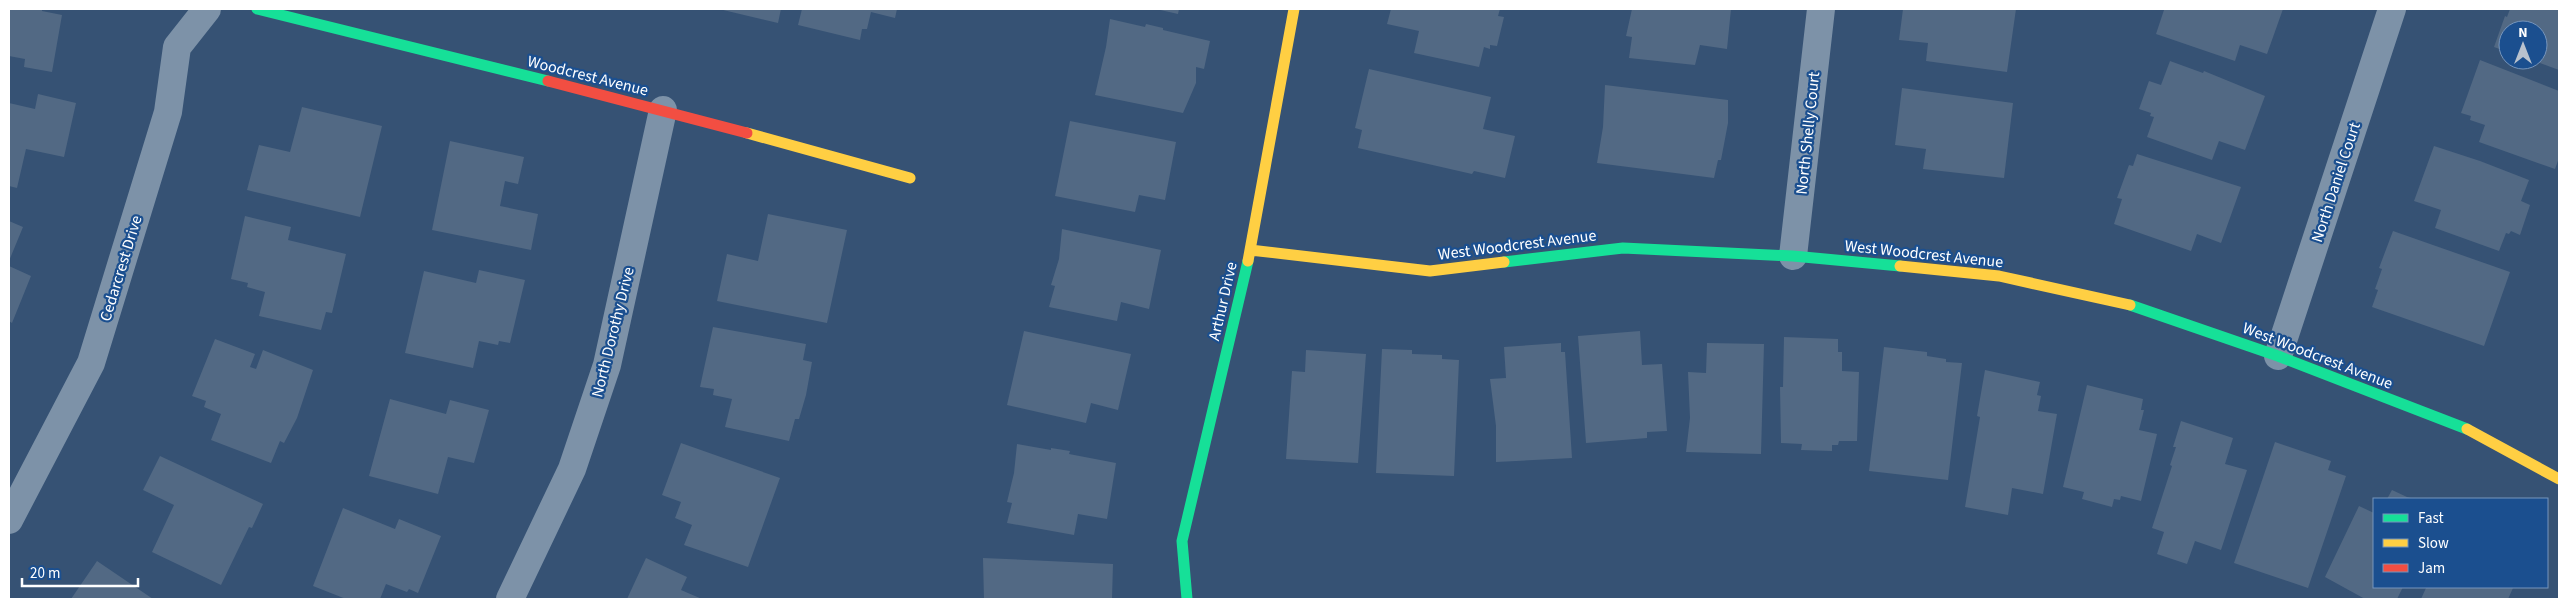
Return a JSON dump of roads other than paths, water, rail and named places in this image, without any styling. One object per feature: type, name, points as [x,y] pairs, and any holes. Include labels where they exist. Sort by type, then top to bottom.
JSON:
[{"type":"street","name":"Cedarcrest Drive","points":[[9,520],[91,363],[168,112],[177,47],[207,9]]},
{"type":"street","name":"Woodcrest Avenue","points":[[257,9],[663,110],[910,178]]},
{"type":"street","name":"Arthur Drive","points":[[1187,599],[1182,541],[1250,250],[1294,9]]},
{"type":"street","name":"North Shelly Court","points":[[1793,256],[1821,9]]},
{"type":"street","name":"North Daniel Court","points":[[2278,356],[2392,9]]},
{"type":"street","name":"North Dorothy Drive","points":[[510,599],[572,469],[607,365],[663,110]]},
{"type":"street","name":"West Woodcrest Avenue","points":[[1250,250],[1430,271],[1624,248],[1793,256],[1999,276],[2142,308],[2278,356],[2472,431],[2559,479]]}]
